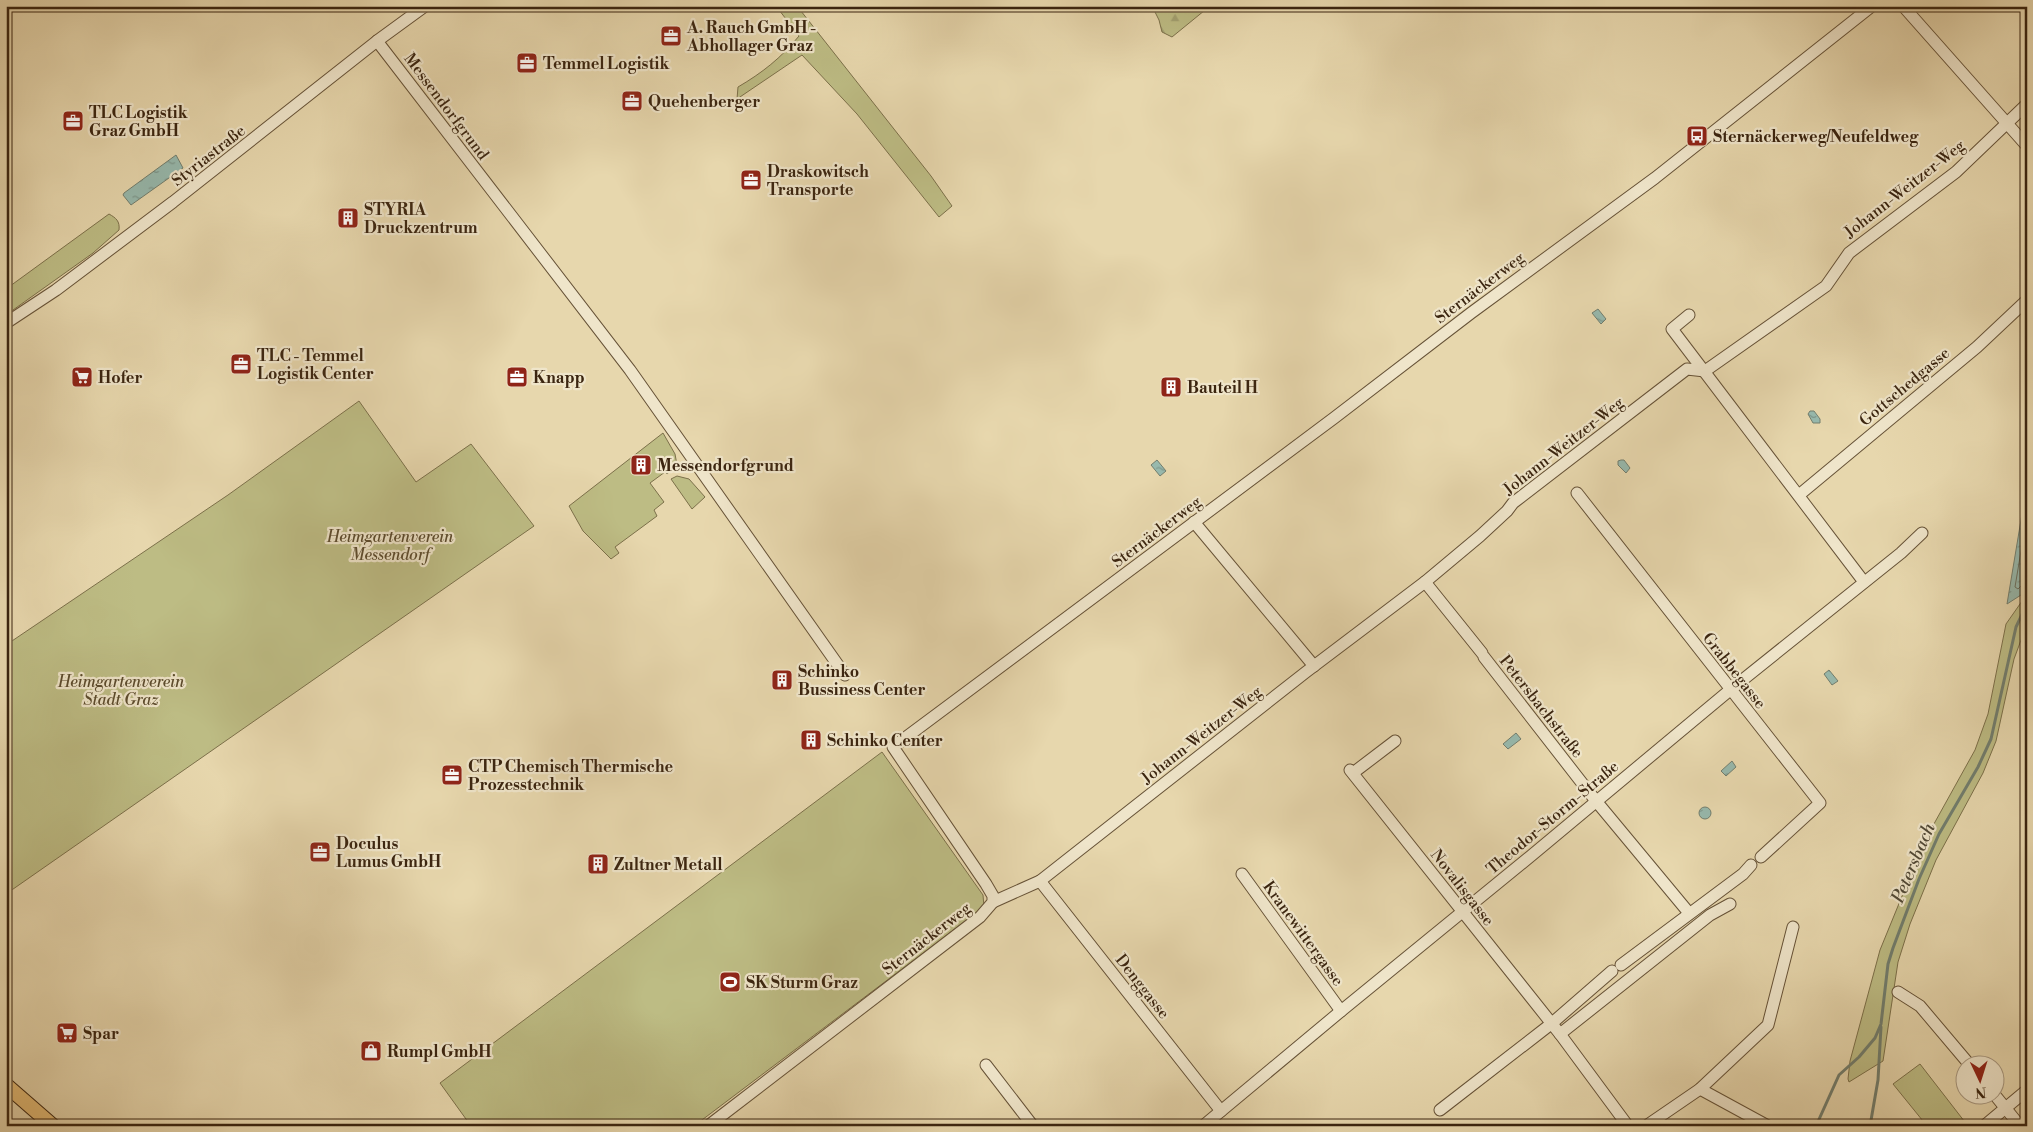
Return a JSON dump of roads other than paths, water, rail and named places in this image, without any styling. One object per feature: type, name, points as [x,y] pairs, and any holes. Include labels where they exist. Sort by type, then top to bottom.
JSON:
[{"type":"main road","points":[[6,1085],[53,1126]]},
{"type":"street","name":"Styriastraße","points":[[6,324],[56,290],[181,197],[377,41],[425,6]]},
{"type":"street","name":"Sternäckerweg","points":[[708,1126],[980,917],[993,902],[993,896],[986,884],[894,747],[1471,313],[1655,178],[1872,6]]},
{"type":"street","points":[[1903,6],[2027,146]]},
{"type":"street","name":"Messendorfgrund","points":[[377,41],[630,370],[845,675]]},
{"type":"street","points":[[2007,123],[2027,104]]},
{"type":"street","name":"Johann-Weitzer-Weg","points":[[993,902],[1040,881],[1314,666],[1425,582],[1480,536],[1507,511],[1513,502],[1687,369],[1705,370],[1826,286],[1848,253],[1956,172],[2007,123]]},
{"type":"street","name":"Gottschedgasse","points":[[1799,495],[1977,347],[2027,300]]},
{"type":"street","points":[[1689,316],[1672,329],[1705,370],[1864,582]]},
{"type":"street","name":"Grabbegasse","points":[[1577,493],[1820,803],[1761,857]]},
{"type":"street","points":[[1194,522],[1314,666]]},
{"type":"street","name":"Theodor-Storm-Straße","points":[[1203,1126],[1730,690],[1901,553],[1922,533]]},
{"type":"street","name":"Petersbachstraße","points":[[1425,582],[1596,801],[1689,913]]},
{"type":"street","name":"Novalisgasse","points":[[1395,741],[1352,772],[1560,1034],[1628,1126]]},
{"type":"street","points":[[1440,1110],[1551,1024],[1616,968],[1743,874],[1751,864]]},
{"type":"street","name":"Kranewittergasse","points":[[1242,874],[1341,1011]]},
{"type":"street","name":"Denggasse","points":[[1040,881],[1221,1112]]},
{"type":"street","points":[[1560,1034],[1710,915],[1730,904]]},
{"type":"street","points":[[1646,1126],[1700,1089],[1768,1025],[1793,927]]},
{"type":"street","points":[[1898,992],[1920,1006],[1961,1054]]},
{"type":"street","points":[[986,1065],[1033,1126]]},
{"type":"street","points":[[1700,1089],[1768,1126]]},
{"type":"street","points":[[1984,1126],[2027,1090]]},
{"type":"street","points":[[2002,1104],[2020,1126]]},
{"type":"water","points":[[176,155],[183,168],[131,205],[123,195],[124,193]]},
{"type":"water","points":[[1598,309],[1606,319],[1601,324],[1592,313]]},
{"type":"water","points":[[1810,411],[1814,411],[1820,419],[1820,423],[1813,423],[1808,414]]},
{"type":"water","points":[[1157,460],[1166,471],[1160,476],[1151,465]]},
{"type":"water","points":[[1624,460],[1630,468],[1626,473],[1618,465],[1618,461]]},
{"type":"water","points":[[2027,484],[2027,586],[2021,595],[2007,604]]},
{"type":"water","points":[[1829,670],[1838,681],[1832,685],[1824,674]]},
{"type":"water","points":[[1516,733],[1521,739],[1508,749],[1503,744]]},
{"type":"water","points":[[1732,761],[1736,767],[1726,776],[1721,771]]},
{"type":"water","points":[[1703,807],[1707,807],[1711,813],[1707,819],[1703,819],[1699,815],[1699,811]]},
{"type":"waterway","name":"Petersbach","points":[[1816,1126],[1839,1075],[1859,1057],[1875,1038],[1881,1024],[1888,964],[1893,948],[1919,879],[1939,834],[1978,767],[1991,739],[2016,627],[2027,604]]},
{"type":"waterway","points":[[1870,1126],[1878,1080],[1881,1027]]},
{"type":"place","name":"A. Rauch GmbH - Abhollager Graz","points":[[671,36]]},
{"type":"place","name":"Temmel Logistik","points":[[527,63]]},
{"type":"place","name":"Quehenberger","points":[[632,101]]},
{"type":"place","name":"TLC Logistik Graz GmbH","points":[[73,121]]},
{"type":"place","name":"Sternäckerweg/Neufeldweg","points":[[1697,136]]},
{"type":"place","name":"Draskowitsch Transporte","points":[[751,180]]},
{"type":"place","name":"STYRIA Druckzentrum","points":[[348,218]]},
{"type":"place","name":"TLC - Temmel Logistik Center","points":[[241,364]]},
{"type":"place","name":"Hofer","points":[[82,377]]},
{"type":"place","name":"Knapp","points":[[517,377]]},
{"type":"place","name":"Bauteil H","points":[[1171,387]]},
{"type":"place","name":"Messendorfgrund","points":[[641,465]]},
{"type":"place","name":"Schinko Bussiness Center","points":[[782,680]]},
{"type":"place","name":"Schinko Center","points":[[811,740]]},
{"type":"place","name":"CTP Chemisch Thermische Prozesstechnik","points":[[452,775]]},
{"type":"place","name":"Doculus Lumus GmbH","points":[[320,852]]},
{"type":"place","name":"Zultner Metall","points":[[598,864]]},
{"type":"place","name":"SK Sturm Graz","points":[[730,982]]},
{"type":"place","name":"Spar","points":[[67,1033]]},
{"type":"place","name":"Rumpl GmbH","points":[[371,1051]]},
{"type":"park label","name":"Heimgartenverein Messendorf","points":[[390,545]]},
{"type":"park label","name":"Heimgartenverein Stadt Graz","points":[[121,690]]}]
